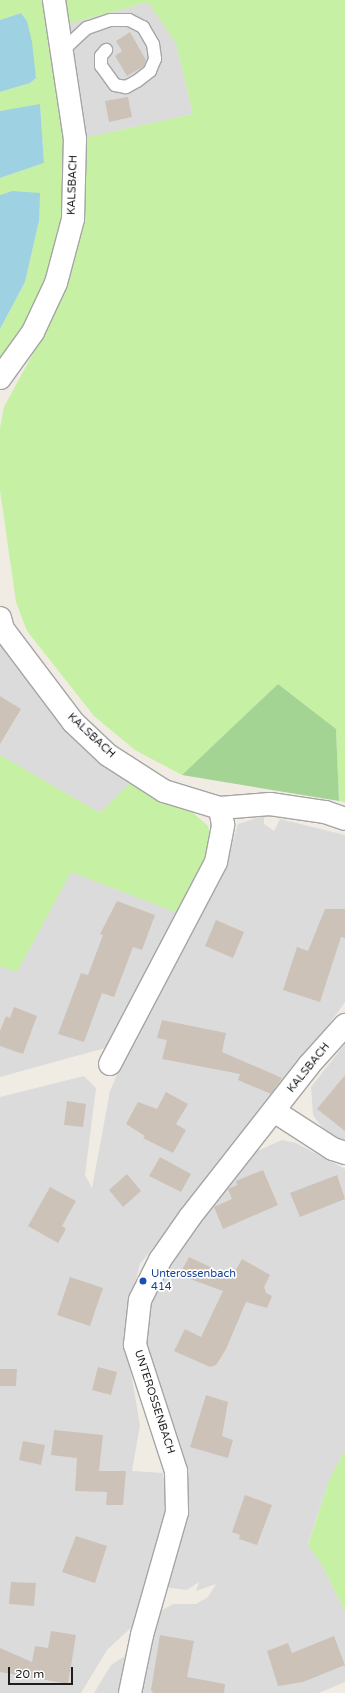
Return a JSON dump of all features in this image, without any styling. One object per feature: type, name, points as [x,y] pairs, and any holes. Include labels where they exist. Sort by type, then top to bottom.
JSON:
[{"type":"street","name":"KALSBACH","points":[[0,378],[33,332],[56,283],[73,219],[75,139],[63,50],[54,0]]},
{"type":"street","name":"KALSBACH","points":[[0,618],[3,629],[73,722],[108,754],[164,791],[220,808],[270,804],[325,812],[345,819]]},
{"type":"street","points":[[110,1064],[216,862],[223,825],[220,808]]},
{"type":"street","name":"KALSBACH","points":[[274,1112],[309,1065],[345,1025]]},
{"type":"street","points":[[274,1112],[333,1149],[345,1153]]},
{"type":"street","name":"UNTEROSSENBACH","points":[[130,1693],[142,1635],[177,1512],[176,1471],[135,1345],[140,1300],[160,1260],[190,1217],[274,1112]]},
{"type":"lane","points":[[63,50],[87,28],[110,20],[129,20],[143,27],[153,44],[155,59],[150,71],[137,81],[126,86],[115,85],[101,66],[102,56],[106,50]]},
{"type":"shaded area","points":[[148,2],[176,43],[193,114],[84,138],[68,24]]},
{"type":"shaded area","points":[[0,639],[132,781],[100,813],[0,755]]},
{"type":"shaded area","points":[[264,816],[264,824],[274,831],[280,819],[345,835],[345,1002],[276,1097],[140,1264],[131,1298],[126,1344],[140,1425],[132,1471],[163,1473],[168,1511],[134,1625],[107,1650],[81,1693],[0,1693],[0,1097],[84,1076],[96,1088],[85,1175],[92,1188],[110,1091],[131,1042],[226,864],[238,824]]},
{"type":"shaded area","points":[[71,872],[178,913],[105,1048],[0,1077],[0,966],[17,972]]},
{"type":"shaded area","points":[[345,1044],[345,1141],[327,1134],[313,1115],[311,1087]]},
{"type":"shaded area","points":[[282,1140],[296,1143],[345,1169],[345,1451],[330,1478],[308,1544],[323,1567],[345,1611],[345,1682],[319,1693],[136,1693],[154,1615],[173,1604],[196,1604],[208,1597],[216,1584],[196,1591],[199,1582],[187,1590],[163,1587],[186,1513],[188,1469],[145,1346],[150,1303],[183,1240],[255,1152]]},
{"type":"shaded area","points":[[125,1656],[119,1693],[94,1693],[111,1665]]},
{"type":"green space","points":[[0,0],[45,0],[66,140],[64,217],[48,280],[24,328],[0,363],[0,329],[25,282],[39,221],[12,191],[0,195],[0,178],[44,163],[40,105],[0,111],[0,92],[30,83],[36,78],[27,21],[21,13],[0,20]]},
{"type":"green space","points":[[63,0],[345,0],[345,802],[339,801],[336,729],[278,684],[182,775],[135,750],[94,716],[27,631],[16,602],[0,490],[0,428],[4,407],[42,337],[84,138],[193,114],[176,43],[148,2],[68,24]]},
{"type":"green space","points":[[278,684],[336,729],[339,801],[182,775]]},
{"type":"green space","points":[[0,755],[100,813],[132,781],[162,799],[191,811],[208,826],[212,842],[208,859],[178,913],[71,872],[17,972],[0,966]]},
{"type":"green space","points":[[345,1451],[345,1611],[323,1567],[308,1545],[330,1478]]},
{"type":"water","points":[[21,13],[27,21],[32,42],[36,78],[30,83],[0,92],[0,20]]},
{"type":"water","points":[[40,104],[44,163],[0,178],[0,111]]},
{"type":"water","points":[[12,191],[40,193],[39,221],[25,282],[0,329],[0,195]]},
{"type":"building","points":[[130,32],[146,60],[144,66],[127,76],[115,56],[122,51],[116,41]]},
{"type":"building","points":[[128,97],[132,117],[109,122],[105,101]]},
{"type":"building","points":[[0,696],[21,709],[0,744]]},
{"type":"building","points":[[117,901],[155,915],[142,950],[133,947],[114,997],[102,993],[84,1042],[58,1034],[81,973],[88,975],[103,935],[100,934]]},
{"type":"building","points":[[325,909],[345,909],[345,938],[341,937],[320,1002],[283,990],[297,947],[308,951]]},
{"type":"building","points":[[216,920],[244,932],[233,958],[205,946]]},
{"type":"building","points":[[14,1007],[37,1016],[23,1054],[0,1046],[0,1031],[6,1016],[10,1018]]},
{"type":"building","points":[[162,1020],[226,1033],[222,1052],[282,1078],[271,1094],[238,1080],[240,1074],[162,1059],[167,1040],[157,1038]]},
{"type":"building","points":[[345,1075],[345,1131],[317,1109]]},
{"type":"building","points":[[166,1092],[188,1104],[176,1124],[186,1130],[173,1153],[143,1138],[145,1136],[126,1124],[138,1102],[157,1109]]},
{"type":"building","points":[[67,1101],[86,1104],[83,1127],[64,1125]]},
{"type":"building","points":[[160,1157],[191,1174],[181,1192],[149,1176]]},
{"type":"building","points":[[263,1170],[278,1205],[223,1229],[214,1207],[232,1199],[228,1189],[237,1185],[236,1181]]},
{"type":"building","points":[[127,1174],[141,1191],[123,1207],[109,1190]]},
{"type":"building","points":[[337,1175],[345,1199],[300,1217],[290,1193]]},
{"type":"building","points":[[50,1187],[76,1201],[62,1226],[66,1229],[58,1243],[28,1226]]},
{"type":"building","points":[[189,1257],[232,1277],[242,1259],[270,1275],[264,1287],[266,1293],[272,1296],[267,1308],[246,1302],[226,1349],[216,1365],[210,1367],[174,1351],[185,1329],[201,1337],[223,1291],[179,1275]]},
{"type":"building","points":[[70,1277],[103,1288],[90,1326],[57,1315]]},
{"type":"building","points":[[98,1367],[117,1372],[111,1395],[92,1390]]},
{"type":"building","points":[[0,1369],[17,1369],[16,1386],[0,1386]]},
{"type":"building","points":[[206,1395],[228,1402],[222,1436],[233,1440],[228,1458],[190,1447]]},
{"type":"building","points":[[54,1430],[103,1435],[99,1471],[126,1471],[123,1505],[106,1505],[107,1492],[75,1491],[77,1458],[51,1455]]},
{"type":"building","points":[[23,1441],[45,1445],[41,1465],[19,1460]]},
{"type":"building","points":[[245,1495],[272,1505],[257,1545],[239,1539],[240,1535],[232,1532]]},
{"type":"building","points":[[76,1536],[107,1546],[95,1583],[62,1572]]},
{"type":"building","points":[[11,1582],[36,1583],[34,1606],[9,1604]]},
{"type":"building","points":[[51,1631],[76,1635],[68,1684],[0,1672],[0,1648],[32,1662],[35,1646],[48,1648]]},
{"type":"building","points":[[160,1635],[194,1641],[187,1677],[225,1684],[224,1693],[153,1693],[151,1690]]},
{"type":"building","points":[[334,1636],[345,1665],[303,1682],[278,1686],[267,1651],[288,1643],[292,1653]]},
{"type":"place","name":"Unterossenbach 414","points":[[143,1281]]}]
